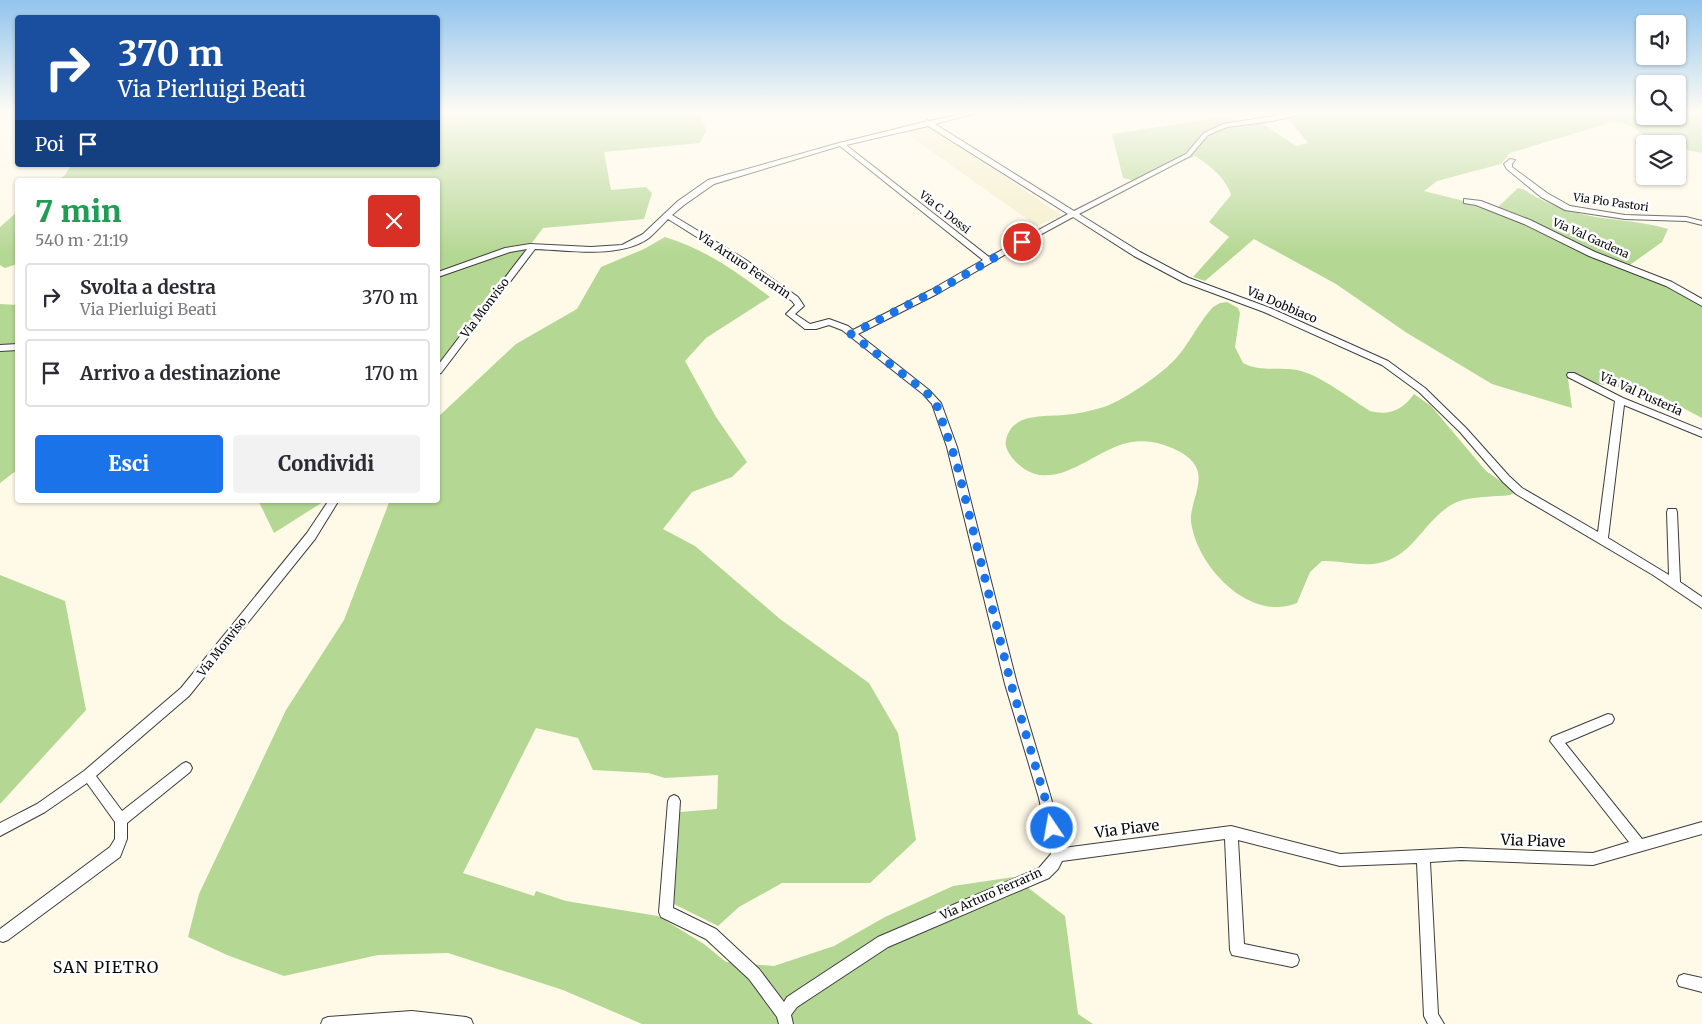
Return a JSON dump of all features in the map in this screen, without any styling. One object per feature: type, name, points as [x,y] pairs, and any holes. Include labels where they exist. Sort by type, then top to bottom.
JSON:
[{"type":"street","points":[[440,274],[508,250],[533,246],[591,249],[623,247],[646,236],[686,198],[711,182],[786,160]]},
{"type":"street","name":"Via C. Dossi","points":[[860,160],[989,261]]},
{"type":"street","name":"Via Dobbiaco","points":[[988,160],[1137,254],[1186,280],[1267,310],[1385,363],[1422,390],[1463,430],[1519,491],[1702,603]]},
{"type":"street","points":[[851,334],[1177,160]]},
{"type":"street","name":"Via Pio Pastori","points":[[1512,160],[1508,164],[1509,168],[1544,195],[1568,208],[1625,217],[1686,219],[1702,223]]},
{"type":"street","name":"Via Val Gardena","points":[[1467,201],[1478,203],[1527,222],[1592,254],[1669,284],[1702,303]]},
{"type":"street","name":"Via Arturo Ferrarin","points":[[667,215],[742,262],[794,298],[800,306],[790,314],[808,328],[815,328],[829,322],[845,328],[926,392],[936,403],[960,475],[979,560],[1011,684],[1045,798],[1058,855],[1053,864],[1044,873],[883,942],[792,1002],[785,1019]]},
{"type":"street","name":"Via Monviso","points":[[440,368],[533,246]]},
{"type":"street","points":[[0,348],[15,347]]},
{"type":"street","name":"Via Val Pusteria","points":[[1571,375],[1620,400],[1702,434]]},
{"type":"street","points":[[1602,541],[1620,400]]},
{"type":"street","name":"Via Monviso","points":[[0,830],[41,808],[88,775],[196,680],[285,566],[320,525],[332,503]]},
{"type":"street","points":[[1672,512],[1675,585]]},
{"type":"street","points":[[1608,719],[1556,740],[1640,846]]},
{"type":"street","points":[[121,820],[186,768]]},
{"type":"street","points":[[3,935],[115,852],[121,838],[121,820],[88,775]]},
{"type":"street","name":"Via Arturo Ferrarin","points":[[674,801],[666,912],[711,934],[754,974],[785,1019]]},
{"type":"street","name":"Via Piave","points":[[1058,855],[1231,832],[1340,860],[1461,854],[1593,860],[1702,828]]},
{"type":"street","points":[[1231,832],[1237,950],[1292,960]]},
{"type":"street","points":[[1423,857],[1431,1016],[1437,1024]]},
{"type":"street","points":[[1684,981],[1702,985]]},
{"type":"street","points":[[328,1024],[412,1018],[466,1024]]},
{"type":"shaded area","points":[[943,160],[980,160],[1061,215],[1037,226]]},
{"type":"green space","points":[[440,160],[605,160],[611,190],[646,187],[652,193],[644,219],[543,228],[440,365],[440,178],[61,178],[70,167],[440,167]]},
{"type":"green space","points":[[1118,160],[1186,160],[1136,181],[1123,178]]},
{"type":"green space","points":[[1200,160],[1504,160],[1501,164],[1437,181],[1424,191],[1496,209],[1518,188],[1550,204],[1570,211],[1594,217],[1644,223],[1668,229],[1662,242],[1627,267],[1702,303],[1702,418],[1655,393],[1568,379],[1572,408],[1492,384],[1407,333],[1336,284],[1254,239],[1205,281],[1193,277],[1229,237],[1209,222],[1231,195],[1229,189],[1216,172]]},
{"type":"green space","points":[[15,214],[15,265],[5,268],[0,265],[0,227]]},
{"type":"green space","points":[[665,237],[680,242],[733,270],[770,297],[706,338],[685,361],[716,417],[747,462],[732,477],[692,492],[663,529],[695,546],[780,619],[869,683],[898,733],[916,840],[870,883],[782,883],[739,907],[718,926],[674,904],[680,812],[717,809],[718,775],[665,778],[648,773],[593,770],[578,738],[536,728],[463,873],[534,896],[536,891],[566,901],[658,916],[704,944],[726,962],[774,966],[834,946],[885,917],[953,886],[1014,877],[1065,916],[1078,1014],[1093,1024],[642,1024],[563,990],[448,953],[378,955],[284,976],[227,955],[188,937],[199,894],[286,710],[344,620],[389,503],[440,503],[440,415],[516,344],[577,309],[601,267],[644,249]]},
{"type":"green space","points":[[1227,302],[1238,308],[1240,313],[1235,347],[1243,363],[1257,368],[1294,370],[1309,374],[1327,383],[1370,411],[1383,413],[1395,410],[1410,400],[1414,394],[1431,406],[1486,471],[1516,492],[1510,495],[1457,502],[1437,516],[1404,551],[1394,558],[1383,562],[1360,564],[1322,561],[1310,572],[1297,603],[1279,607],[1261,605],[1244,598],[1214,572],[1203,556],[1195,538],[1191,521],[1198,481],[1197,469],[1187,456],[1180,452],[1156,443],[1144,441],[1127,443],[1072,469],[1058,474],[1044,475],[1030,472],[1017,463],[1010,455],[1006,446],[1006,440],[1009,431],[1014,425],[1029,418],[1094,410],[1122,398],[1154,378],[1172,363],[1213,307]]},
{"type":"green space","points":[[0,304],[15,305],[15,472],[0,483]]},
{"type":"green space","points":[[259,503],[321,503],[274,533]]},
{"type":"green space","points":[[0,575],[65,601],[86,710],[0,804]]},
{"type":"district","name":"SAN PIETRO","points":[[106,967]]},
{"type":"route","points":[[1022,242],[947,285],[851,334],[926,392],[936,403],[960,475],[965,503],[1011,684],[1028,738],[1052,828]]}]
